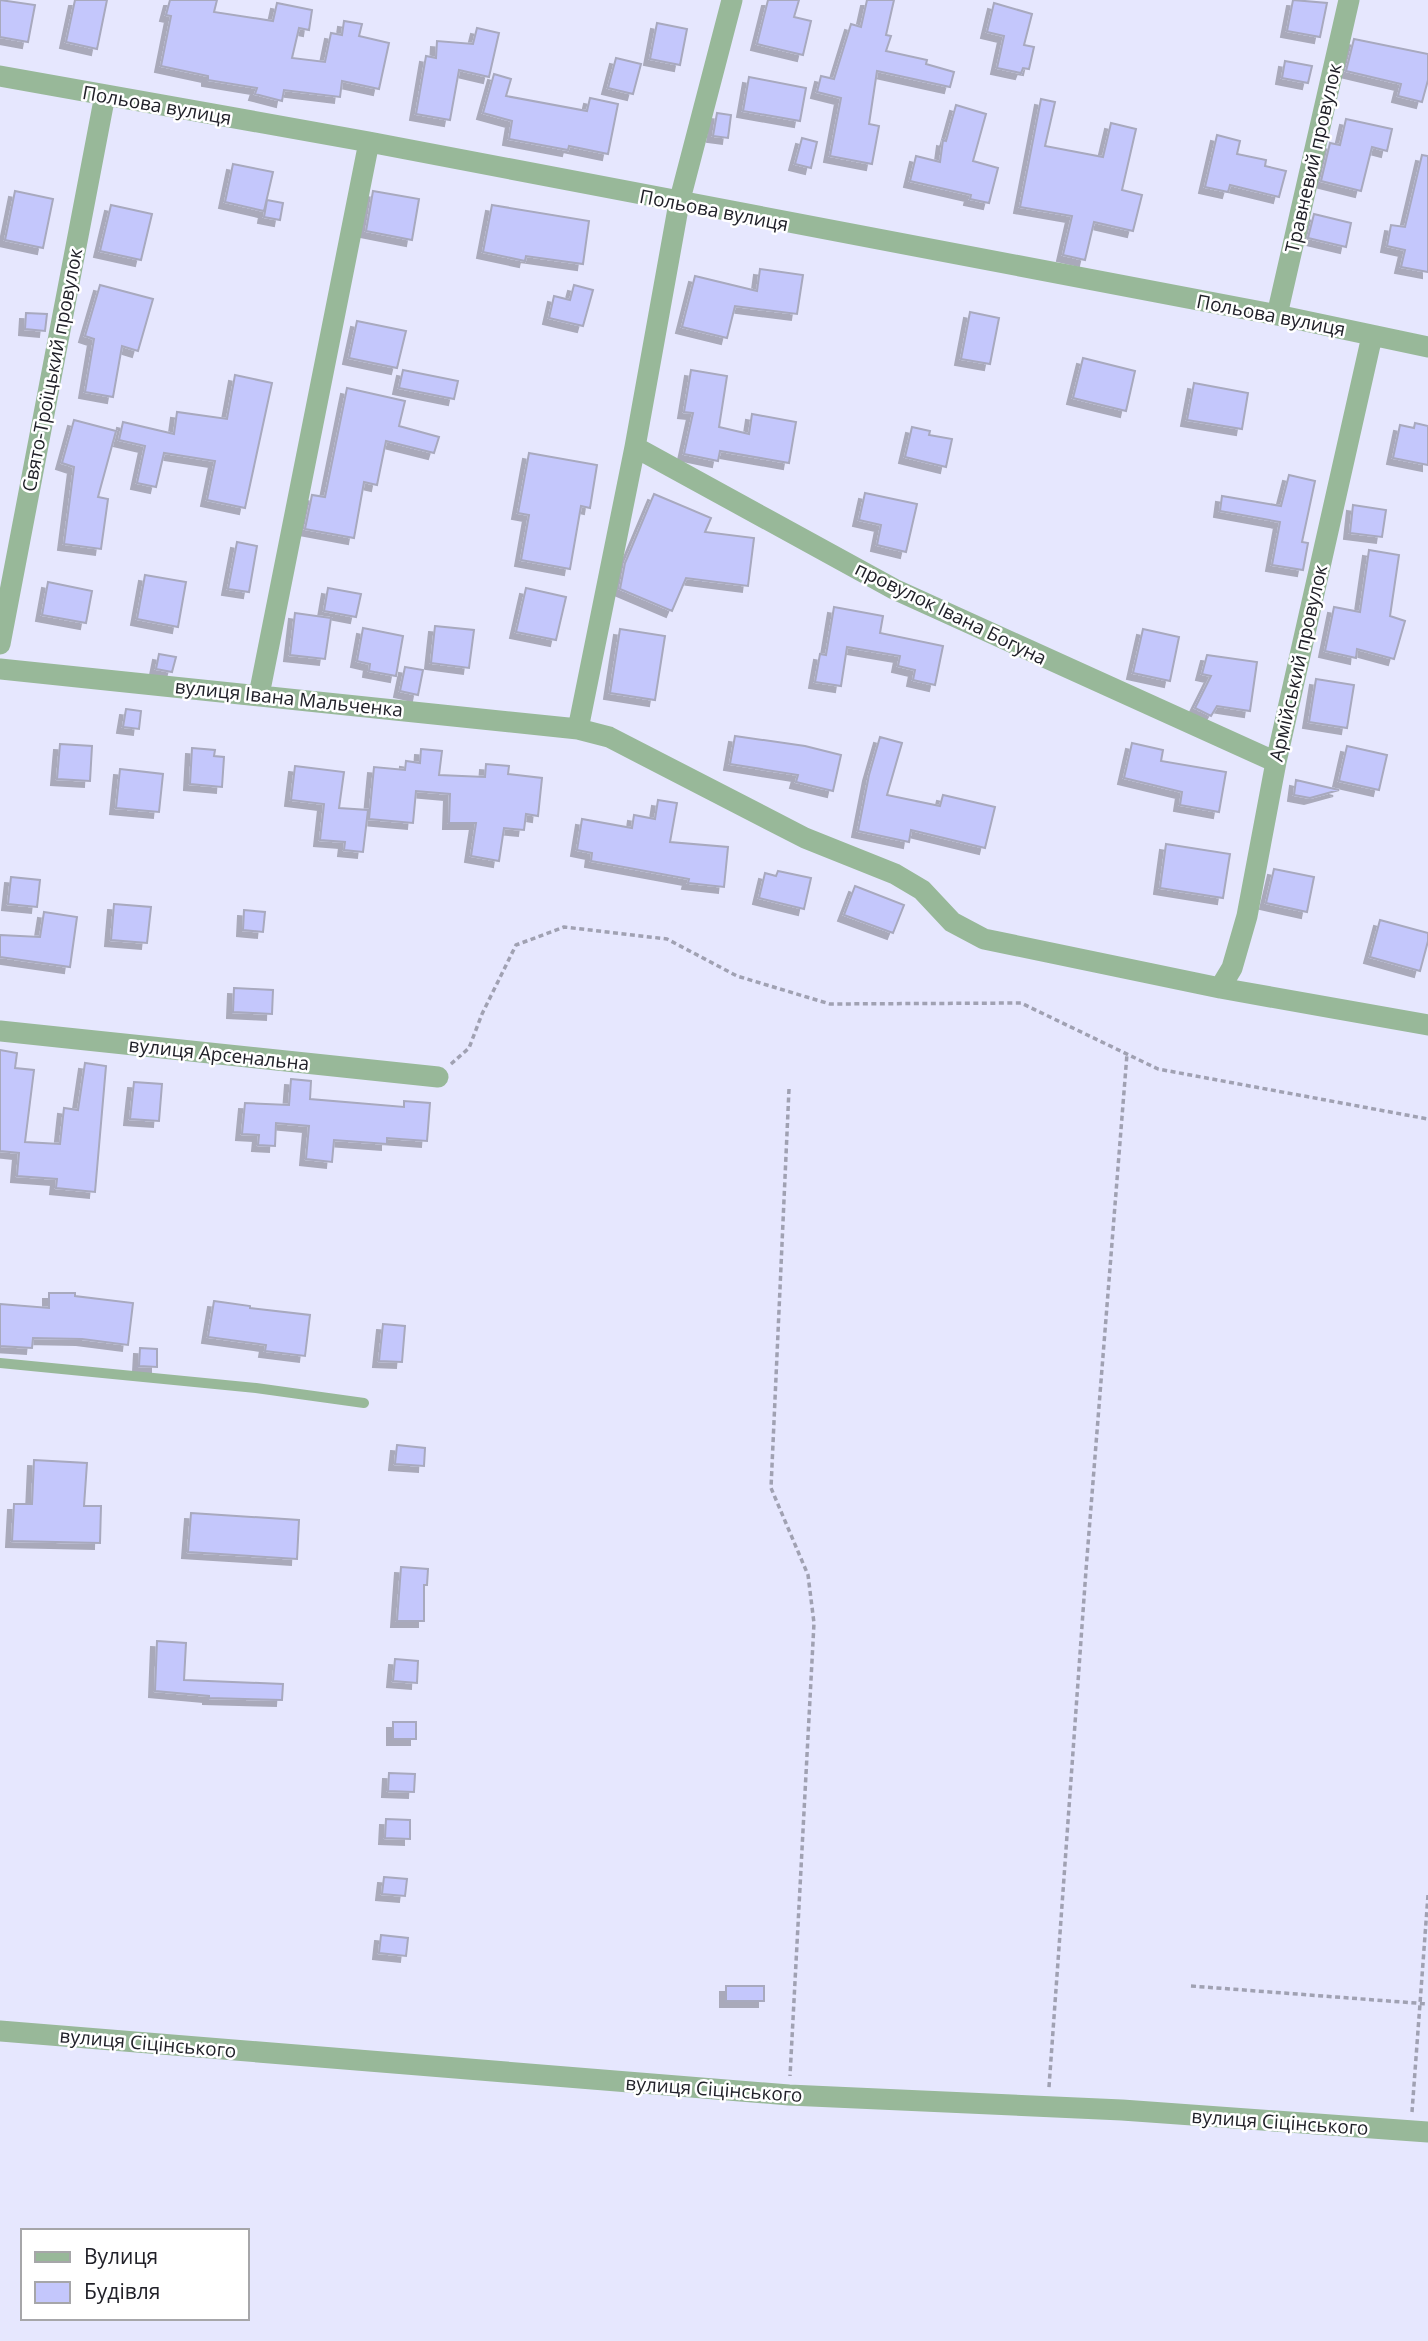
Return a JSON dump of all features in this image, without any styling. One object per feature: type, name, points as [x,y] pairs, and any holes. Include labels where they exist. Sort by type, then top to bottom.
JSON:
[{"type":"street","points":[[578,729],[635,447],[679,203],[732,0]]},
{"type":"street","name":"Травневий провулок","points":[[1277,316],[1349,0]]},
{"type":"street","name":"Польова вулиця","points":[[0,76],[369,142],[1428,347]]},
{"type":"street","name":"Свято-Троїцький провулок","points":[[0,645],[105,95]]},
{"type":"street","points":[[259,695],[369,142]]},
{"type":"street","name":"Армійський провулок","points":[[1220,988],[1232,968],[1242,935],[1276,762],[1372,336]]},
{"type":"street","name":"провулок Івана Богуна","points":[[635,447],[894,589],[1276,762]]},
{"type":"street","name":"вулиця Івана Мальченка","points":[[0,669],[578,729],[609,737],[804,838],[895,874],[922,890],[952,922],[984,939],[1220,988],[1428,1025]]},
{"type":"street","name":"вулиця Арсенальна","points":[[0,1031],[438,1077]]},
{"type":"street","name":"вулиця Сіцінського","points":[[0,2031],[789,2095],[1047,2107],[1419,2132]]},
{"type":"lane","points":[[0,1363],[256,1388],[364,1403]]},
{"type":"path","points":[[438,1077],[469,1048],[482,1014],[516,945],[564,927],[667,939],[737,976],[830,1004],[1021,1003],[1158,1069],[1428,1119]]},
{"type":"path","points":[[1047,2107],[1127,1054]]},
{"type":"path","points":[[789,1089],[771,1488],[808,1575],[814,1623],[789,2095]]},
{"type":"path","points":[[1419,2132],[1420,2004],[1428,1895]]},
{"type":"path","points":[[1191,1986],[1428,2004]]},
{"type":"building","points":[[0,0],[35,5],[28,42],[0,37]]},
{"type":"building","points":[[75,0],[107,0],[97,49],[66,42]]},
{"type":"building","points":[[170,0],[217,0],[214,12],[273,21],[277,3],[312,10],[309,30],[299,28],[292,58],[325,62],[331,33],[342,35],[344,21],[362,24],[359,36],[389,43],[379,89],[342,81],[340,97],[284,90],[282,101],[255,94],[257,88],[208,80],[208,76],[161,66],[171,16],[166,15]]},
{"type":"building","points":[[768,0],[799,0],[794,17],[811,21],[803,55],[757,44]]},
{"type":"building","points":[[867,0],[894,0],[886,35],[891,36],[886,51],[927,60],[926,64],[954,72],[950,87],[877,71],[869,124],[879,126],[872,164],[830,156],[841,98],[817,92],[821,76],[834,79],[851,24],[861,27]]},
{"type":"building","points":[[1293,0],[1327,3],[1320,37],[1287,31]]},
{"type":"building","points":[[994,3],[1032,14],[1024,45],[1034,47],[1029,69],[1023,68],[1021,73],[997,68],[1004,36],[987,32]]},
{"type":"building","points":[[657,23],[687,29],[680,65],[650,59]]},
{"type":"building","points":[[477,28],[499,33],[489,77],[459,70],[450,120],[416,114],[426,56],[436,58],[437,41],[473,44]]},
{"type":"building","points":[[1354,39],[1428,54],[1428,80],[1422,102],[1398,96],[1401,84],[1346,71]]},
{"type":"building","points":[[616,58],[641,64],[633,94],[608,88]]},
{"type":"building","points":[[1285,61],[1312,66],[1308,83],[1282,78]]},
{"type":"building","points":[[494,74],[511,79],[506,96],[587,111],[590,98],[618,104],[608,154],[509,139],[512,121],[483,113]]},
{"type":"building","points":[[749,77],[806,88],[800,121],[743,111]]},
{"type":"building","points":[[1041,99],[1055,102],[1045,146],[1103,157],[1111,123],[1136,129],[1122,190],[1142,195],[1133,231],[1094,222],[1085,260],[1063,255],[1072,216],[1020,207]]},
{"type":"building","points":[[956,105],[986,114],[973,161],[998,168],[989,203],[970,199],[971,195],[910,181],[916,156],[940,162],[943,140],[946,141]]},
{"type":"building","points":[[717,113],[731,115],[728,138],[713,136]]},
{"type":"building","points":[[1346,119],[1392,129],[1387,151],[1372,147],[1361,191],[1321,181],[1330,143],[1340,145]]},
{"type":"building","points":[[1217,135],[1240,141],[1237,154],[1266,160],[1265,166],[1286,171],[1279,197],[1230,185],[1228,192],[1205,187]]},
{"type":"building","points":[[802,138],[817,142],[811,168],[795,164]]},
{"type":"building","points":[[1422,155],[1428,156],[1428,272],[1401,267],[1405,250],[1387,246],[1391,225],[1405,227]]},
{"type":"building","points":[[233,164],[273,172],[264,211],[225,202]]},
{"type":"building","points":[[15,191],[53,199],[43,248],[5,240]]},
{"type":"building","points":[[373,191],[419,199],[412,240],[366,231]]},
{"type":"building","points":[[267,200],[283,203],[280,220],[264,217]]},
{"type":"building","points":[[111,205],[152,214],[141,260],[100,251]]},
{"type":"building","points":[[492,205],[589,221],[583,264],[526,256],[525,261],[483,252]]},
{"type":"building","points":[[1314,214],[1351,223],[1346,247],[1308,238]]},
{"type":"building","points":[[760,269],[803,275],[797,314],[735,306],[727,338],[682,327],[695,276],[757,291]]},
{"type":"building","points":[[100,285],[153,299],[138,351],[122,346],[113,397],[85,392],[94,339],[85,336]]},
{"type":"building","points":[[574,285],[593,290],[583,326],[549,318],[554,296],[570,300]]},
{"type":"building","points":[[970,312],[999,318],[990,364],[961,359]]},
{"type":"building","points":[[26,313],[47,314],[45,331],[25,329]]},
{"type":"building","points":[[357,321],[406,331],[397,368],[349,358]]},
{"type":"building","points":[[1083,358],[1135,371],[1126,411],[1073,398]]},
{"type":"building","points":[[403,370],[458,381],[454,399],[399,388]]},
{"type":"building","points":[[691,370],[727,376],[719,427],[749,434],[752,414],[796,422],[789,463],[720,451],[718,461],[684,454],[693,413],[684,412]]},
{"type":"building","points":[[235,375],[272,383],[245,508],[207,500],[215,461],[164,453],[156,487],[137,483],[145,446],[119,440],[123,422],[174,434],[177,412],[227,419]]},
{"type":"building","points":[[1194,383],[1248,393],[1242,429],[1187,420]]},
{"type":"building","points":[[347,388],[405,401],[399,426],[439,437],[434,453],[386,441],[377,485],[364,482],[354,538],[305,529],[312,495],[325,497]]},
{"type":"building","points":[[74,420],[116,431],[98,497],[108,499],[101,549],[64,544],[74,467],[62,463]]},
{"type":"building","points":[[1415,423],[1428,426],[1428,465],[1393,458],[1400,425],[1414,428]]},
{"type":"building","points":[[912,427],[930,431],[929,435],[952,439],[946,467],[905,457]]},
{"type":"building","points":[[529,453],[597,465],[590,508],[581,506],[570,569],[521,560],[529,515],[518,513]]},
{"type":"building","points":[[1289,475],[1315,481],[1302,542],[1308,543],[1303,570],[1272,565],[1280,522],[1220,511],[1222,496],[1281,506]]},
{"type":"building","points":[[865,493],[917,504],[906,552],[877,545],[881,525],[859,520]]},
{"type":"building","points":[[654,494],[711,518],[705,532],[754,538],[748,586],[686,578],[672,611],[620,589],[625,563]]},
{"type":"building","points":[[1353,505],[1386,510],[1382,537],[1350,533]]},
{"type":"building","points":[[237,542],[257,546],[249,592],[228,589]]},
{"type":"building","points":[[1369,550],[1399,555],[1390,616],[1405,621],[1394,659],[1357,649],[1356,658],[1325,651],[1334,607],[1360,612]]},
{"type":"building","points":[[145,575],[186,582],[178,627],[137,619]]},
{"type":"building","points":[[48,582],[92,591],[86,623],[42,615]]},
{"type":"building","points":[[328,588],[361,594],[356,617],[324,611]]},
{"type":"building","points":[[526,588],[566,597],[556,640],[516,632]]},
{"type":"building","points":[[834,607],[883,616],[880,633],[943,646],[935,685],[913,680],[915,670],[898,666],[900,656],[847,647],[841,686],[815,682],[820,654],[826,655]]},
{"type":"building","points":[[295,613],[331,618],[325,659],[290,655]]},
{"type":"building","points":[[435,626],[474,630],[469,668],[431,663]]},
{"type":"building","points":[[363,628],[403,636],[396,676],[369,671],[370,664],[357,661]]},
{"type":"building","points":[[620,629],[665,636],[655,700],[610,693]]},
{"type":"building","points":[[1143,629],[1179,637],[1170,681],[1133,673]]},
{"type":"building","points":[[159,654],[176,657],[172,672],[156,669]]},
{"type":"building","points":[[1207,655],[1257,662],[1250,711],[1217,706],[1211,716],[1195,708],[1211,676],[1202,674]]},
{"type":"building","points":[[405,667],[423,670],[418,695],[400,691]]},
{"type":"building","points":[[1316,679],[1354,685],[1347,728],[1309,722]]},
{"type":"building","points":[[126,709],[141,711],[139,729],[123,727]]},
{"type":"building","points":[[735,736],[805,746],[841,755],[833,791],[796,782],[798,775],[730,764]]},
{"type":"building","points":[[880,737],[902,743],[887,795],[940,806],[943,795],[995,807],[985,848],[911,830],[909,842],[858,831]]},
{"type":"building","points":[[1132,743],[1163,750],[1161,761],[1226,772],[1219,812],[1180,805],[1182,792],[1124,778]]},
{"type":"building","points":[[60,744],[92,746],[90,781],[57,779]]},
{"type":"building","points":[[1347,746],[1387,755],[1379,790],[1339,781]]},
{"type":"building","points":[[192,748],[215,750],[214,756],[224,757],[222,787],[190,784]]},
{"type":"building","points":[[421,749],[442,751],[439,775],[485,777],[486,764],[509,766],[508,774],[542,778],[538,816],[526,814],[524,830],[504,828],[499,861],[471,856],[476,823],[449,823],[450,794],[416,791],[413,823],[369,819],[374,767],[405,770],[406,761],[420,763]]},
{"type":"building","points":[[295,766],[344,772],[339,808],[368,810],[363,852],[344,850],[345,842],[320,840],[324,804],[291,800]]},
{"type":"building","points":[[120,769],[163,774],[159,812],[116,808]]},
{"type":"building","points":[[1296,780],[1339,790],[1310,798],[1294,795]]},
{"type":"building","points":[[658,800],[677,803],[670,842],[728,847],[724,887],[688,883],[689,879],[591,861],[592,853],[577,850],[582,819],[632,828],[634,815],[655,819]]},
{"type":"building","points":[[1166,844],[1230,854],[1223,898],[1160,888]]},
{"type":"building","points":[[1274,869],[1314,877],[1307,912],[1266,903]]},
{"type":"building","points":[[778,871],[811,878],[804,909],[759,898],[765,873],[776,876]]},
{"type":"building","points":[[11,877],[40,880],[37,907],[8,904]]},
{"type":"building","points":[[855,886],[904,905],[893,933],[844,915]]},
{"type":"building","points":[[114,904],[151,907],[147,943],[111,940]]},
{"type":"building","points":[[244,910],[265,912],[263,932],[243,930]]},
{"type":"building","points":[[44,912],[77,917],[70,967],[0,957],[0,935],[40,937]]},
{"type":"building","points":[[1380,920],[1428,933],[1420,971],[1370,957]]},
{"type":"building","points":[[234,988],[273,990],[272,1014],[233,1012]]},
{"type":"building","points":[[0,1050],[17,1053],[15,1068],[34,1070],[25,1142],[60,1144],[64,1108],[78,1110],[85,1063],[106,1066],[95,1192],[56,1188],[57,1179],[17,1176],[19,1153],[0,1151]]},
{"type":"building","points":[[291,1079],[311,1081],[310,1099],[404,1107],[404,1101],[430,1103],[427,1141],[387,1138],[387,1144],[334,1140],[332,1162],[306,1159],[309,1126],[276,1123],[275,1146],[258,1145],[259,1135],[242,1134],[245,1103],[289,1105]]},
{"type":"building","points":[[134,1082],[162,1084],[159,1121],[130,1119]]},
{"type":"building","points":[[49,1293],[75,1293],[75,1296],[133,1303],[128,1345],[82,1339],[33,1338],[32,1348],[0,1346],[0,1304],[49,1308]]},
{"type":"building","points":[[214,1301],[310,1315],[305,1356],[265,1351],[266,1345],[208,1337]]},
{"type":"building","points":[[383,1324],[405,1326],[402,1362],[379,1361]]},
{"type":"building","points":[[140,1348],[157,1349],[157,1367],[139,1366]]},
{"type":"building","points":[[397,1445],[425,1448],[424,1466],[395,1464]]},
{"type":"building","points":[[34,1460],[87,1463],[84,1506],[101,1506],[100,1543],[12,1541],[14,1504],[32,1504]]},
{"type":"building","points":[[191,1513],[299,1520],[297,1559],[188,1552]]},
{"type":"building","points":[[401,1567],[428,1569],[427,1585],[424,1585],[424,1621],[397,1621]]},
{"type":"building","points":[[157,1641],[186,1643],[184,1680],[283,1684],[282,1700],[209,1698],[155,1691]]},
{"type":"building","points":[[395,1659],[418,1661],[417,1683],[393,1681]]},
{"type":"building","points":[[393,1722],[416,1722],[416,1739],[393,1739]]},
{"type":"building","points":[[389,1773],[415,1774],[414,1792],[388,1791]]},
{"type":"building","points":[[386,1819],[410,1820],[410,1839],[385,1838]]},
{"type":"building","points":[[384,1877],[407,1879],[405,1896],[382,1894]]},
{"type":"building","points":[[381,1935],[408,1938],[406,1956],[379,1953]]},
{"type":"building","points":[[726,1986],[764,1986],[764,2001],[726,2001]]}]
